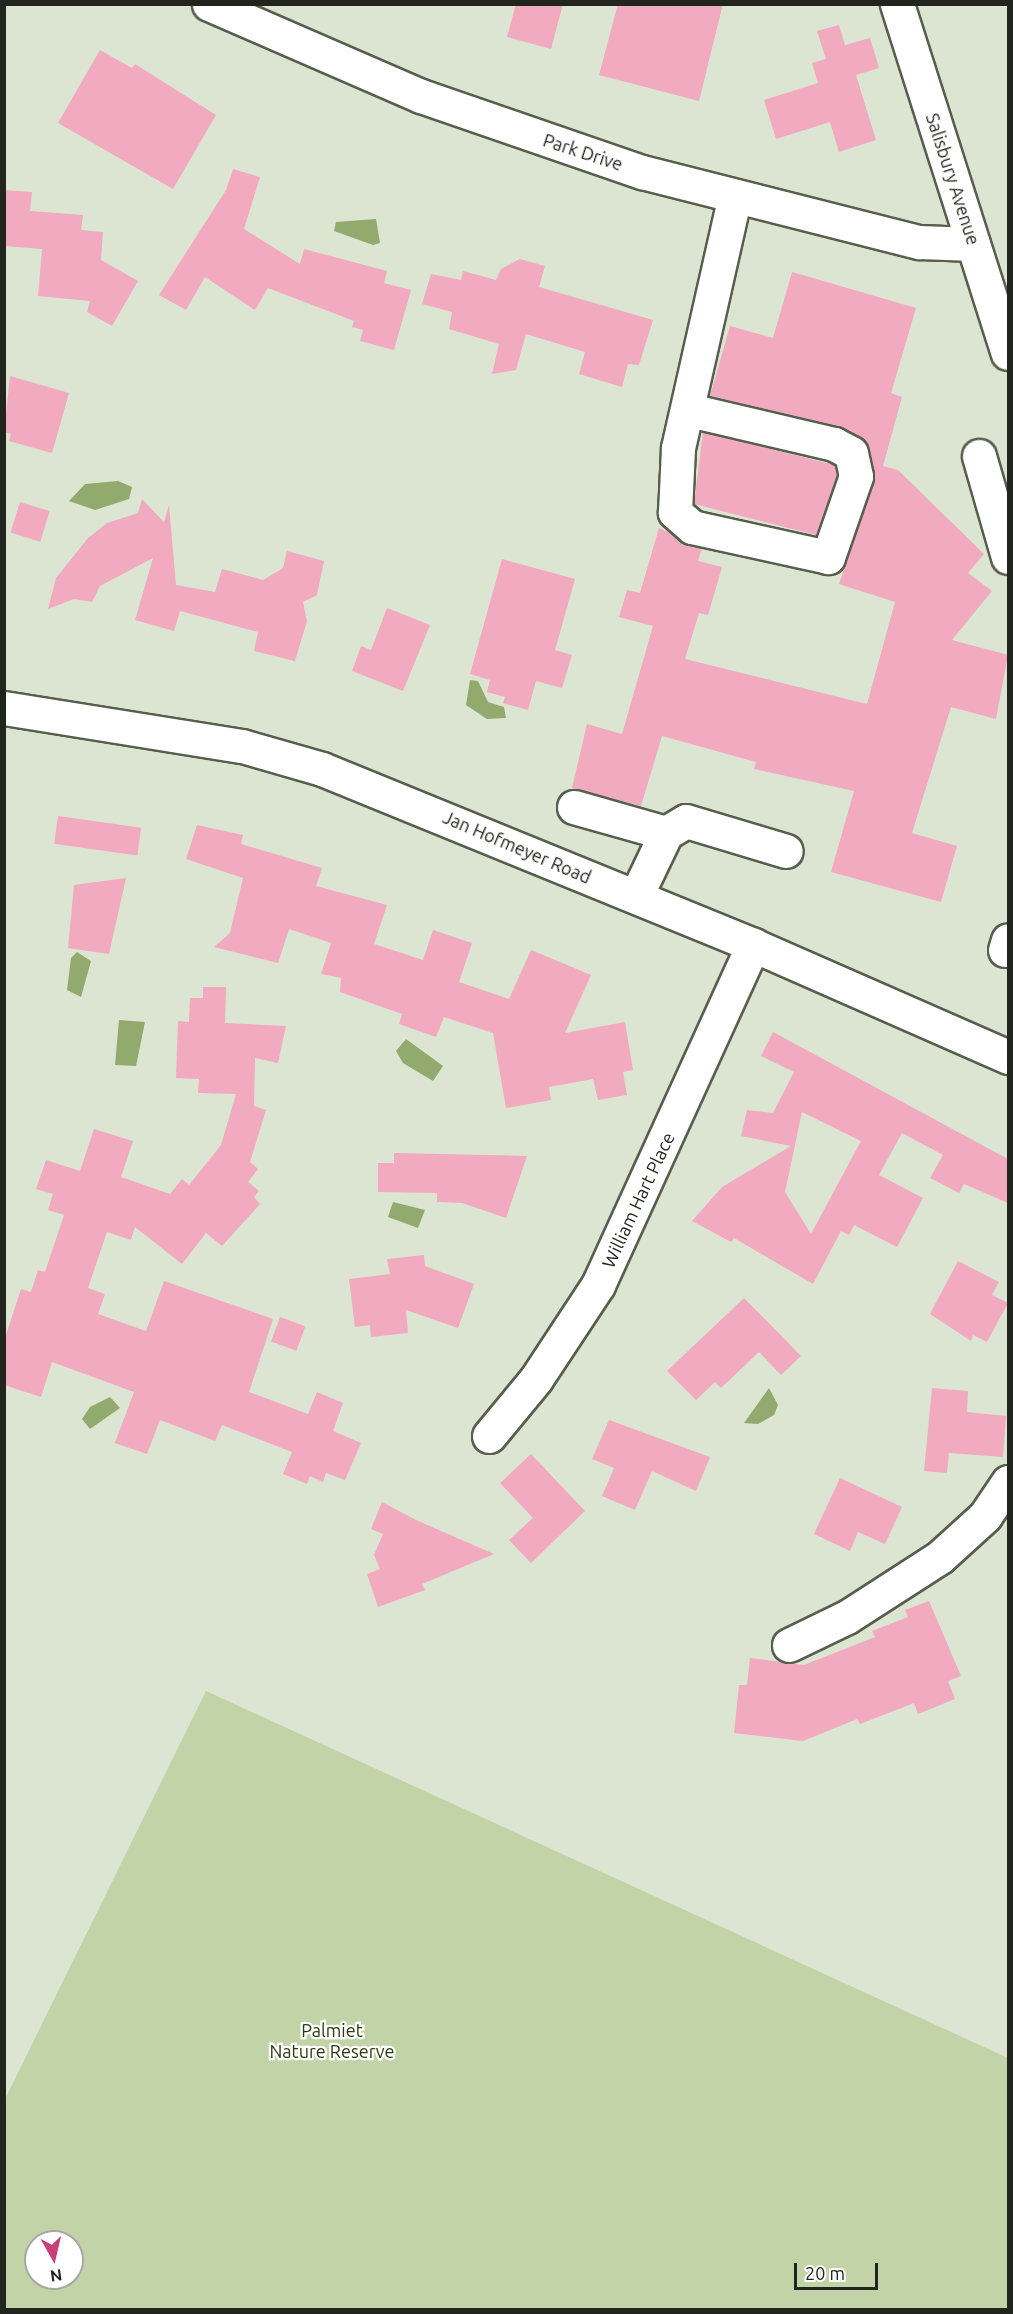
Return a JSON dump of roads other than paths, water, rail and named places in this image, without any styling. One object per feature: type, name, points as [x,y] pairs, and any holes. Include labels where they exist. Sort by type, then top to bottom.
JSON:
[{"type":"street","name":"Park Drive","points":[[209,4],[421,96],[642,172],[919,242],[973,244]]},
{"type":"street","name":"Salisbury Avenue","points":[[897,4],[1008,353]]},
{"type":"street","points":[[689,410],[834,444],[851,453],[856,476],[828,557],[801,555],[681,521],[673,490],[689,410],[735,196]]},
{"type":"street","points":[[979,456],[1008,557]]},
{"type":"street","name":"Jan Hofmeyer Road","points":[[4,708],[185,735],[299,763],[636,896],[1008,1057]]},
{"type":"street","points":[[574,807],[666,833]]},
{"type":"street","points":[[636,896],[666,833],[692,820],[786,851]]},
{"type":"street","name":"William Hart Place","points":[[489,1436],[536,1379],[598,1285],[753,945]]},
{"type":"street","points":[[789,1645],[847,1617],[940,1557],[985,1516],[1008,1482]]},
{"type":"park label","name":"Palmiet Nature Reserve","points":[[332,2041]]}]
